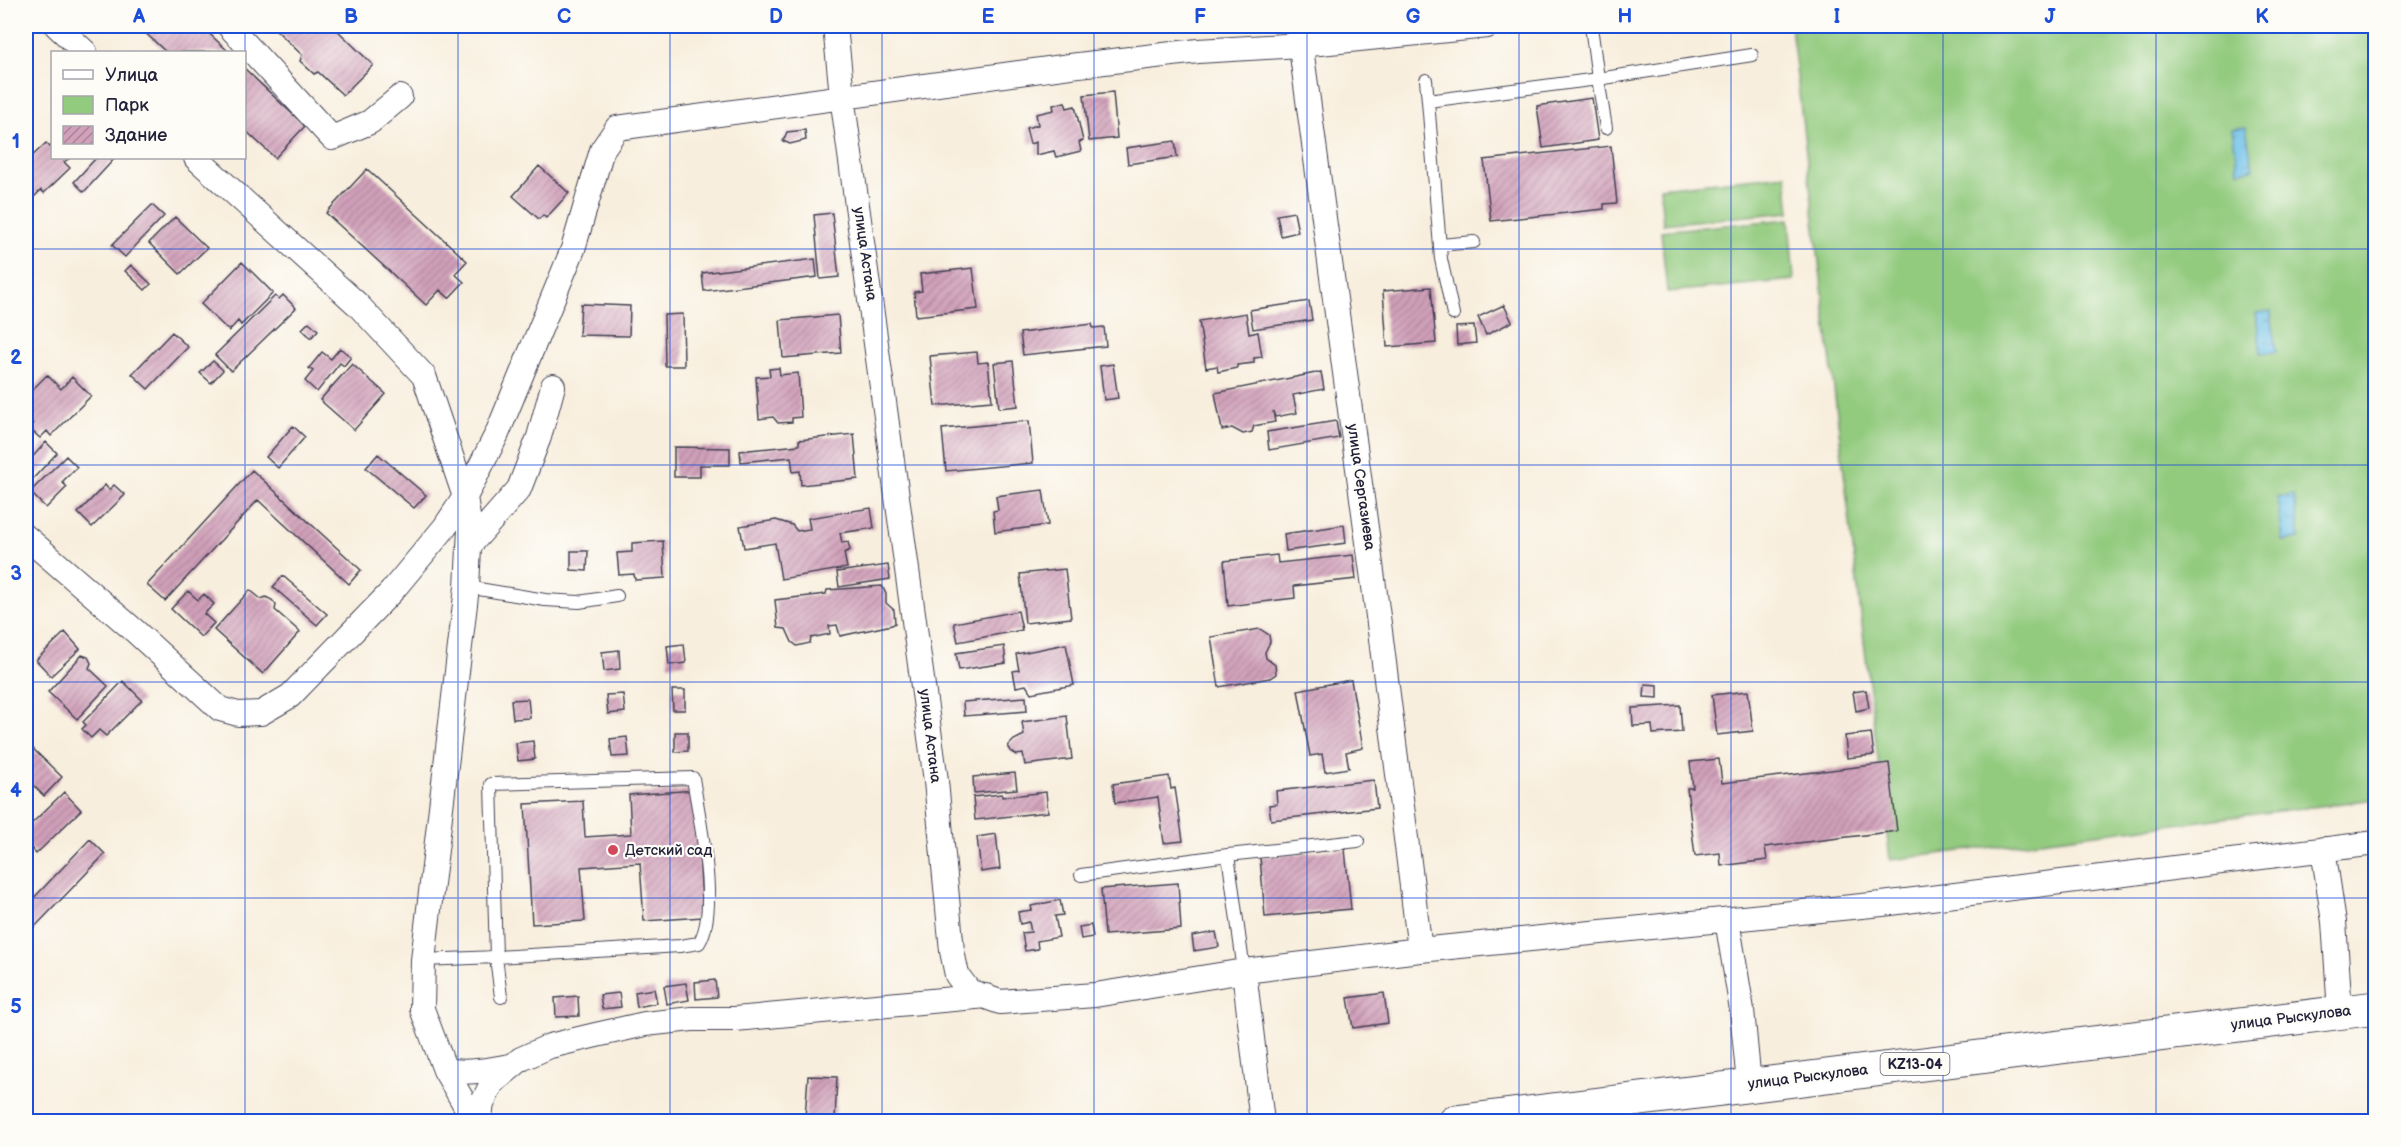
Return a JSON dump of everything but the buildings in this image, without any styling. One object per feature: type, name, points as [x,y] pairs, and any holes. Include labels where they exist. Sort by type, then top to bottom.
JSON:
[{"type":"main road","name":"улица Рыскулова","points":[[1455,1122],[2376,1008]]},
{"type":"street","points":[[57,26],[84,51]]},
{"type":"street","points":[[229,26],[332,138],[370,122],[400,97]]},
{"type":"street","name":"улица Астана","points":[[835,26],[842,96],[936,781],[952,951],[957,975],[969,991],[1000,1002],[1095,995],[1244,971],[1420,950],[1894,902],[2376,843]]},
{"type":"street","points":[[26,537],[136,632],[220,709],[238,714],[261,713],[290,696],[392,591],[445,527],[465,497],[501,423],[573,249],[602,150],[618,128],[752,111],[842,96],[1198,51],[1299,35],[1487,26]]},
{"type":"street","name":"улица Сергазиева","points":[[1299,35],[1356,443],[1420,950]]},
{"type":"street","points":[[197,159],[357,304],[424,376],[465,497],[470,529],[467,587],[423,960],[422,1009],[444,1070],[477,1122]]},
{"type":"street","points":[[469,546],[519,489],[539,436],[553,386]]},
{"type":"street","points":[[2323,849],[2334,922],[2340,1012]]},
{"type":"street","points":[[1727,920],[1742,1010],[1749,1084]]},
{"type":"street","points":[[1244,971],[1262,1122]]},
{"type":"street","points":[[477,1122],[492,1083],[521,1059],[550,1046],[645,1024],[692,1019],[735,1019],[986,996]]},
{"type":"street","points":[[444,1070],[479,1071],[513,1066]]},
{"type":"lane","points":[[1591,26],[1606,128]]},
{"type":"lane","points":[[1428,101],[1598,79],[1752,55]]},
{"type":"lane","points":[[1426,80],[1440,245],[1453,314]]},
{"type":"lane","points":[[1440,245],[1474,242]]},
{"type":"lane","points":[[467,587],[545,600],[579,602],[617,596]]},
{"type":"lane","points":[[423,960],[496,957],[699,944],[705,934],[708,889],[693,778],[491,784],[496,957],[501,997]]},
{"type":"lane","points":[[1080,875],[1228,855],[1358,841]]},
{"type":"lane","points":[[1228,855],[1244,971]]},
{"type":"green space","points":[[1791,26],[2375,26],[2375,799],[1890,860]]},
{"type":"green space","points":[[1786,175],[1790,212],[1663,224],[1660,188]]},
{"type":"green space","points":[[1789,219],[1794,280],[1667,292],[1661,231]]},
{"type":"water","points":[[2246,127],[2253,169],[2238,171],[2232,129]]},
{"type":"water","points":[[2271,311],[2276,352],[2261,353],[2256,313]]},
{"type":"water","points":[[2294,495],[2300,539],[2283,541],[2277,497]]},
{"type":"place","name":"Детский сад","points":[[613,850]]}]
